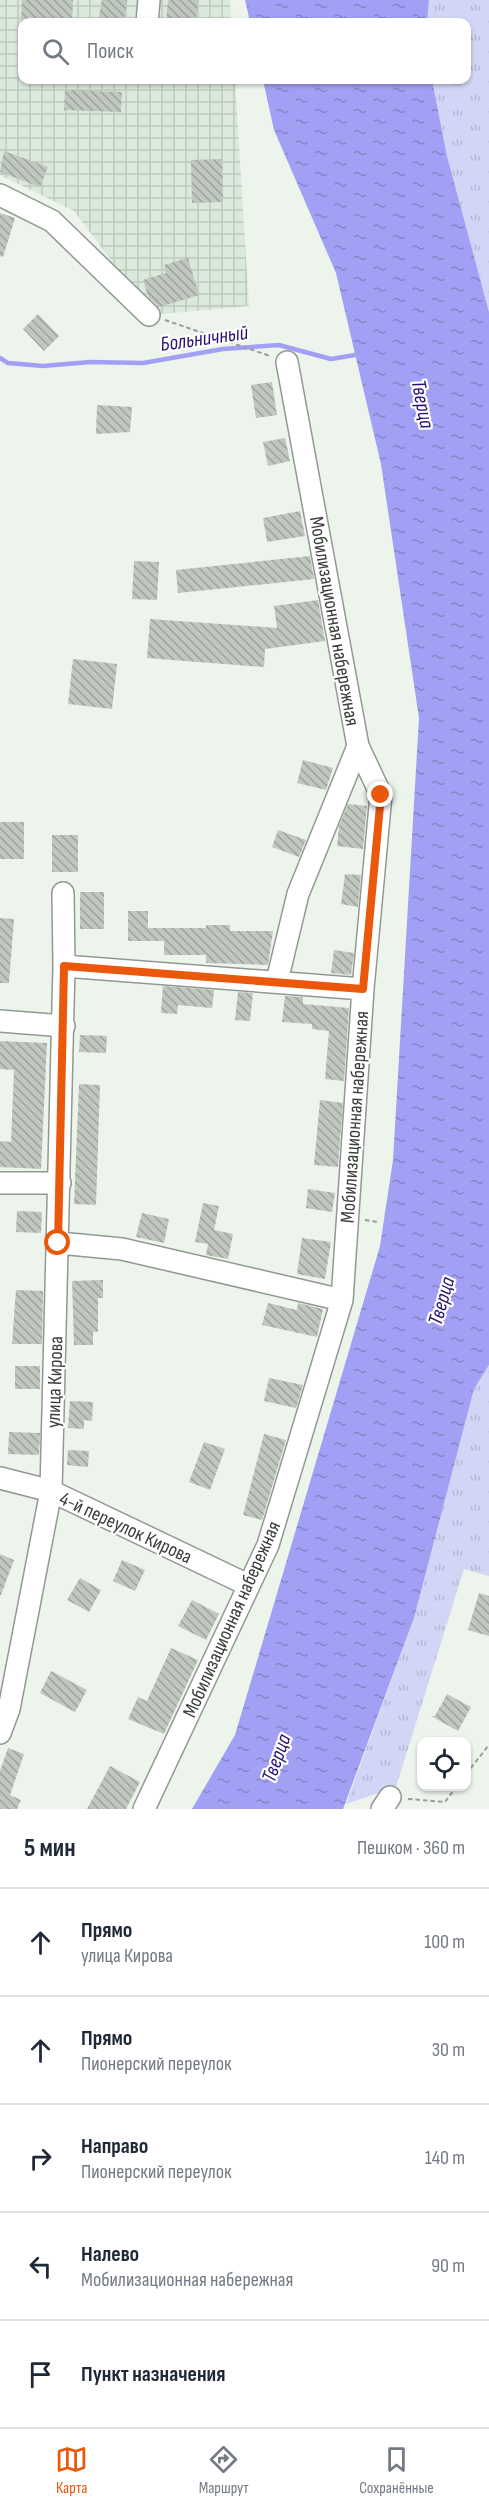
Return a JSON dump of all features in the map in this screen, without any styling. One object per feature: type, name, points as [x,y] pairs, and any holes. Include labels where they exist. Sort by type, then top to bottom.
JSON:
[{"type":"street","points":[[147,18],[149,0]]},
{"type":"street","points":[[0,195],[52,221],[149,315]]},
{"type":"street","name":"Мобилизационная набережная","points":[[144,1809],[268,1545],[342,1300],[363,989],[381,795],[357,746],[287,362]]},
{"type":"street","points":[[277,981],[298,894],[357,746]]},
{"type":"street","name":"улица Кирова","points":[[0,1733],[9,1709],[51,1491],[64,1026],[63,893]]},
{"type":"street","points":[[64,966],[363,989]]},
{"type":"street","points":[[0,1021],[64,1026]]},
{"type":"street","points":[[0,1183],[60,1183]]},
{"type":"street","points":[[58,1243],[122,1249],[342,1300]]},
{"type":"street","name":"4-й переулок Кирова","points":[[0,1478],[51,1491],[248,1585]]},
{"type":"path","points":[[149,315],[287,362]]},
{"type":"path","points":[[471,1767],[489,1744]]},
{"type":"path","points":[[386,1803],[445,1802],[453,1791]]},
{"type":"shaded area","points":[[0,0],[230,0],[231,18],[18,18],[18,84],[235,84],[249,306],[152,315],[74,211],[0,175]]},
{"type":"green space","points":[[429,0],[489,0],[489,312],[447,156],[433,84],[471,84],[471,18],[427,18]]},
{"type":"green space","points":[[489,1365],[489,1576],[464,1569],[396,1787],[346,1804],[414,1618],[474,1389]]},
{"type":"water","points":[[245,0],[429,0],[427,18],[249,18]]},
{"type":"water","name":"Тверца","points":[[264,84],[433,84],[447,156],[489,312],[489,1365],[474,1389],[414,1618],[343,1809],[192,1809],[235,1735],[380,1246],[393,1160],[419,718],[381,464],[336,273],[274,130]]},
{"type":"building","points":[[22,0],[73,0],[72,18],[21,18]]},
{"type":"building","points":[[102,0],[127,0],[125,18],[99,18]]},
{"type":"building","points":[[168,0],[198,0],[196,18],[166,18]]},
{"type":"building","points":[[65,90],[122,92],[121,112],[64,110]]},
{"type":"building","points":[[4,151],[48,167],[40,187],[0,172]]},
{"type":"building","points":[[222,159],[223,202],[192,203],[191,160]]},
{"type":"building","points":[[0,213],[15,218],[3,257],[0,256]]},
{"type":"building","points":[[188,258],[199,295],[159,307],[148,296],[143,280],[166,273],[164,265]]},
{"type":"building","points":[[38,314],[59,336],[44,351],[23,329]]},
{"type":"building","points":[[272,382],[277,415],[256,418],[251,385]]},
{"type":"building","points":[[97,405],[132,407],[130,432],[96,434]]},
{"type":"building","points":[[285,438],[290,461],[268,466],[263,442]]},
{"type":"building","points":[[300,511],[305,536],[267,542],[263,518]]},
{"type":"building","points":[[310,556],[314,579],[178,593],[176,570]]},
{"type":"building","points":[[134,561],[159,562],[157,600],[132,599]]},
{"type":"building","points":[[318,600],[325,641],[265,649],[264,667],[147,658],[150,619],[277,628],[274,606]]},
{"type":"building","points":[[73,659],[117,664],[112,709],[68,704]]},
{"type":"building","points":[[303,760],[333,768],[326,790],[297,783]]},
{"type":"building","points":[[348,804],[367,806],[363,849],[337,846],[339,826]]},
{"type":"building","points":[[0,822],[24,822],[24,859],[0,859]]},
{"type":"building","points":[[278,830],[306,840],[299,857],[272,847]]},
{"type":"building","points":[[52,835],[78,835],[78,872],[52,872]]},
{"type":"building","points":[[345,874],[361,875],[358,907],[341,904]]},
{"type":"building","points":[[80,892],[104,892],[104,929],[80,929]]},
{"type":"building","points":[[128,911],[148,911],[148,928],[206,928],[206,925],[230,925],[230,931],[273,931],[268,965],[206,963],[206,955],[164,955],[164,941],[128,941]]},
{"type":"building","points":[[0,918],[14,919],[9,983],[0,983]]},
{"type":"building","points":[[334,950],[354,953],[351,975],[331,973]]},
{"type":"building","points":[[163,986],[214,990],[212,1008],[178,1005],[177,1014],[161,1013]]},
{"type":"building","points":[[238,992],[253,993],[250,1021],[235,1020]]},
{"type":"building","points":[[285,996],[303,997],[303,1004],[349,1008],[344,1081],[325,1079],[329,1031],[312,1029],[312,1024],[282,1022]]},
{"type":"building","points":[[80,1035],[107,1036],[106,1053],[79,1052]]},
{"type":"building","points":[[0,1041],[47,1043],[41,1169],[0,1167],[0,1141],[11,1142],[14,1070],[0,1069]]},
{"type":"building","points":[[79,1084],[100,1085],[96,1205],[74,1204]]},
{"type":"building","points":[[320,1100],[343,1103],[338,1167],[314,1165]]},
{"type":"building","points":[[308,1189],[335,1193],[332,1212],[306,1208]]},
{"type":"building","points":[[203,1203],[219,1206],[214,1230],[233,1234],[228,1259],[206,1255],[208,1244],[195,1242]]},
{"type":"building","points":[[17,1211],[42,1212],[41,1233],[16,1232]]},
{"type":"building","points":[[142,1213],[169,1219],[164,1243],[136,1237]]},
{"type":"building","points":[[302,1238],[331,1242],[325,1279],[297,1274]]},
{"type":"building","points":[[103,1280],[103,1298],[98,1298],[98,1332],[93,1332],[93,1345],[74,1345],[72,1281]]},
{"type":"building","points":[[16,1290],[43,1291],[42,1344],[12,1344]]},
{"type":"building","points":[[268,1303],[297,1310],[298,1303],[323,1309],[317,1337],[262,1325]]},
{"type":"building","points":[[15,1366],[40,1366],[40,1389],[15,1389]]},
{"type":"building","points":[[269,1378],[303,1385],[296,1408],[264,1401]]},
{"type":"building","points":[[70,1401],[93,1402],[92,1421],[84,1420],[84,1429],[68,1428]]},
{"type":"building","points":[[9,1432],[40,1433],[39,1455],[8,1454]]},
{"type":"building","points":[[264,1434],[286,1440],[262,1520],[243,1515]]},
{"type":"building","points":[[204,1442],[225,1449],[210,1490],[189,1482]]},
{"type":"building","points":[[68,1450],[89,1451],[88,1467],[67,1465]]},
{"type":"building","points":[[0,1554],[14,1560],[1,1595],[0,1595]]},
{"type":"building","points":[[122,1560],[145,1570],[135,1591],[113,1581]]},
{"type":"building","points":[[80,1578],[101,1590],[89,1612],[67,1600]]},
{"type":"building","points":[[479,1593],[489,1596],[489,1636],[468,1630]]},
{"type":"building","points":[[192,1600],[219,1614],[206,1640],[178,1626]]},
{"type":"building","points":[[171,1648],[198,1660],[164,1734],[128,1719],[138,1697],[147,1701]]},
{"type":"building","points":[[51,1671],[87,1690],[75,1712],[40,1693]]},
{"type":"building","points":[[447,1694],[471,1707],[458,1731],[431,1716],[435,1716]]},
{"type":"building","points":[[8,1748],[24,1754],[10,1795],[21,1800],[17,1809],[0,1809],[0,1771]]},
{"type":"building","points":[[110,1766],[140,1782],[126,1809],[87,1809]]},
{"type":"waterway","name":"Больничный","points":[[0,358],[8,363],[43,366],[90,362],[143,363],[223,349],[279,345],[331,359],[361,354]]},
{"type":"route","points":[[58,1243],[64,966],[363,989],[381,795]]}]
